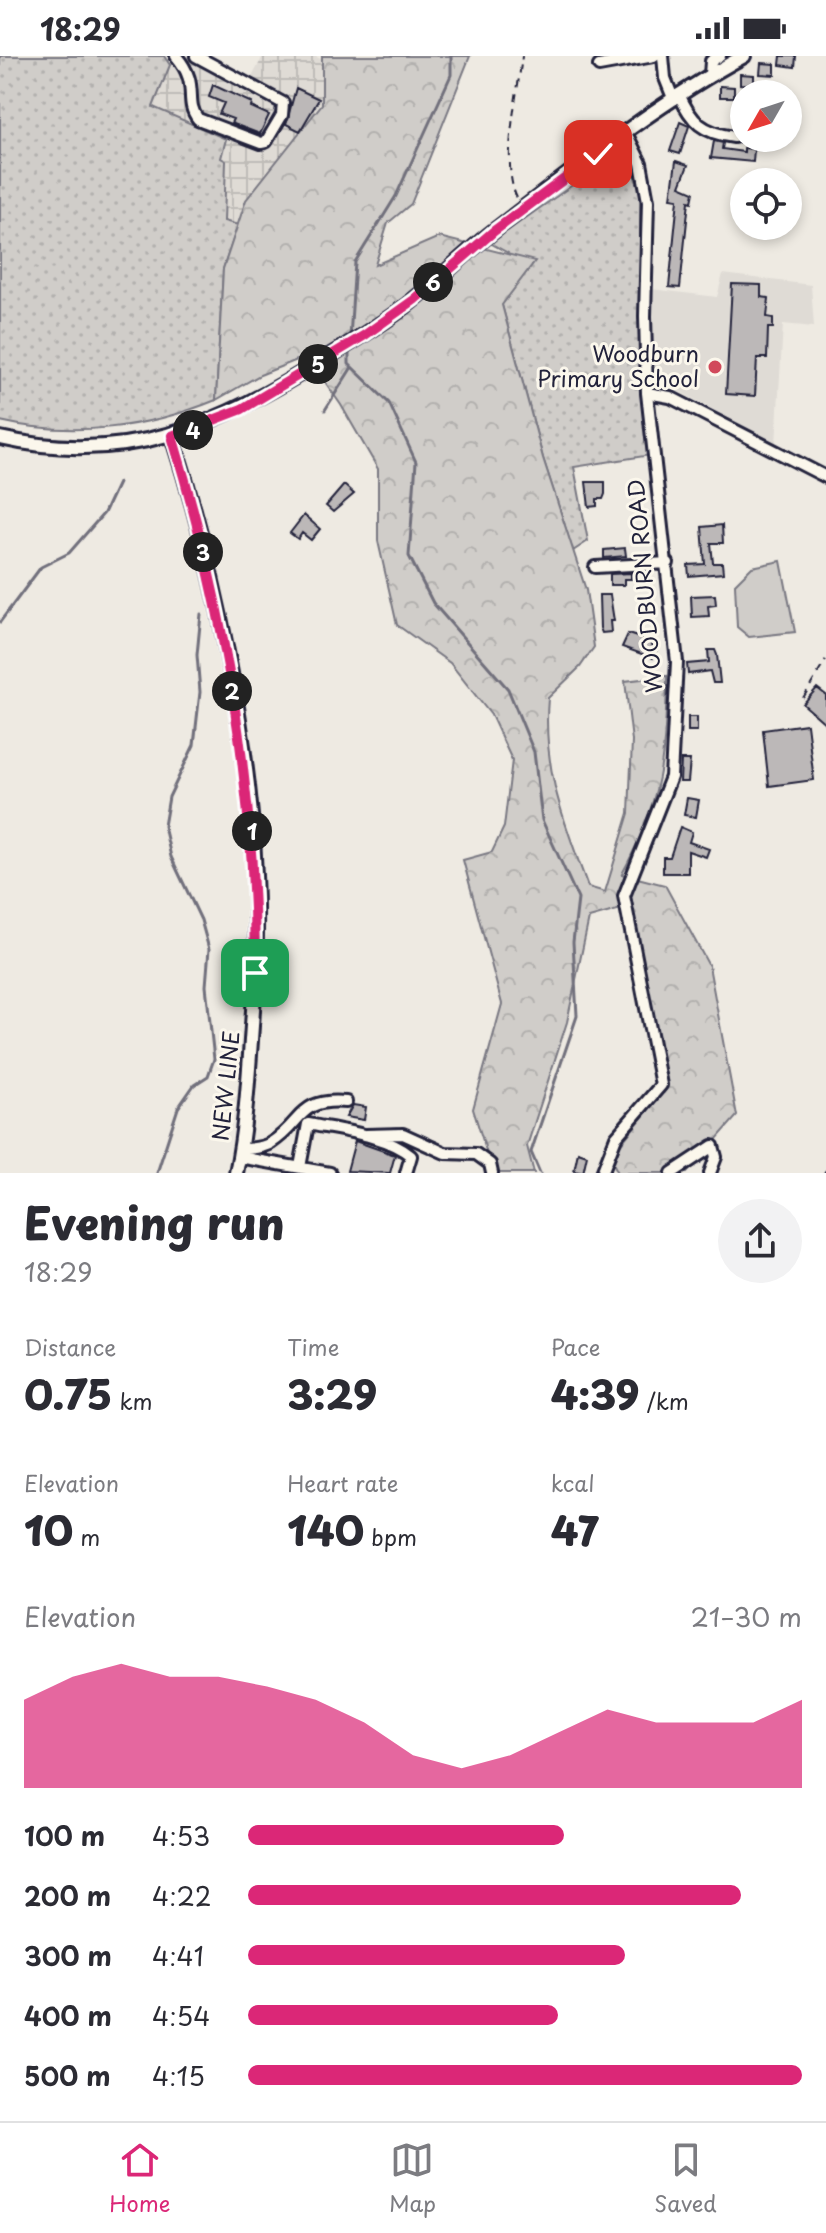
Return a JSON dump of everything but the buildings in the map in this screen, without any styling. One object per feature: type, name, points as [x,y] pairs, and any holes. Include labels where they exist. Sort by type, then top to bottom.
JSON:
[{"type":"main road","points":[[0,438],[42,445],[103,447],[172,436],[242,409],[365,335],[525,208],[676,96],[744,56]]},
{"type":"main road","name":"NEW LINE","points":[[172,436],[218,619],[250,810],[256,877],[255,973],[236,1173]]},
{"type":"street","points":[[176,56],[191,77],[192,107],[198,119],[261,143],[266,142],[285,105],[196,56]]},
{"type":"street","points":[[599,66],[654,56]]},
{"type":"street","points":[[663,56],[665,78],[698,126],[730,136]]},
{"type":"street","points":[[710,75],[711,61],[720,56]]},
{"type":"street","name":"WOODBURN ROAD","points":[[606,1171],[616,1137],[661,1085],[624,896],[665,798],[675,757],[677,662],[647,393],[648,201],[641,163],[626,133]]},
{"type":"street","points":[[647,393],[670,397],[826,477]]},
{"type":"street","points":[[595,567],[668,563]]},
{"type":"street","points":[[239,1153],[272,1143],[313,1104],[346,1102]]},
{"type":"street","points":[[300,1167],[308,1124],[366,1135],[403,1134],[445,1153],[476,1154],[488,1160],[492,1173]]},
{"type":"street","points":[[366,1135],[409,1154],[406,1173]]},
{"type":"street","points":[[672,1173],[713,1146],[716,1157],[710,1173]]},
{"type":"street","points":[[239,1153],[330,1173]]},
{"type":"path","points":[[522,56],[510,170],[514,192],[525,208]]},
{"type":"path","points":[[803,698],[826,660]]},
{"type":"shaded area","points":[[173,56],[194,56],[249,83],[263,56],[314,56],[321,59],[322,104],[246,200],[238,225],[224,221],[226,162],[153,107]]},
{"type":"shaded area","name":"Woodburn Primary School","points":[[723,274],[811,285],[814,327],[783,324],[776,444],[651,376],[651,289],[717,297]]},
{"type":"green space","points":[[0,56],[164,56],[170,65],[153,107],[226,139],[221,158],[226,161],[224,221],[238,225],[223,269],[216,400],[164,417],[110,427],[55,429],[0,421]]},
{"type":"green space","points":[[322,56],[470,56],[411,204],[388,223],[375,265],[439,237],[535,261],[502,305],[543,458],[586,590],[594,647],[580,667],[548,698],[548,748],[552,772],[563,817],[588,887],[605,892],[629,813],[632,741],[625,681],[667,676],[659,778],[645,824],[622,874],[665,885],[709,966],[737,1116],[687,1173],[618,1173],[610,1157],[668,1086],[628,907],[589,918],[567,1022],[527,1146],[534,1173],[493,1173],[473,1109],[502,1004],[463,860],[492,852],[504,827],[512,760],[491,715],[450,663],[397,625],[378,541],[378,469],[341,405],[307,356],[260,375],[216,400],[223,269],[246,200],[322,104]]},
{"type":"green space","points":[[618,153],[626,154],[640,190],[640,392],[651,455],[574,467],[588,541],[573,551],[543,458],[502,305],[508,253],[490,243]]},
{"type":"green space","points":[[781,561],[795,632],[749,637],[737,627],[735,584],[752,567]]},
{"type":"waterway","points":[[350,338],[355,262],[396,196],[451,75],[451,56]]},
{"type":"waterway","points":[[349,349],[349,364],[389,403],[416,462],[409,556],[433,603],[508,689],[534,752],[542,820],[578,899],[573,942],[577,1016],[531,1152],[540,1173]]},
{"type":"waterway","points":[[325,410],[352,367]]},
{"type":"waterway","points":[[0,622],[41,567],[69,553],[104,513],[118,483]]},
{"type":"waterway","points":[[157,1173],[178,1108],[194,1085],[208,1076],[214,1059],[206,986],[209,949],[201,920],[171,857],[164,826],[169,797],[194,745],[200,692],[197,655],[201,614]]},
{"type":"place","name":"Woodburn Primary School","points":[[715,367]]},
{"type":"route","points":[[255,973],[256,877],[250,810],[234,704],[199,533],[172,436],[242,409],[365,335],[414,300],[494,231],[598,154]]}]
